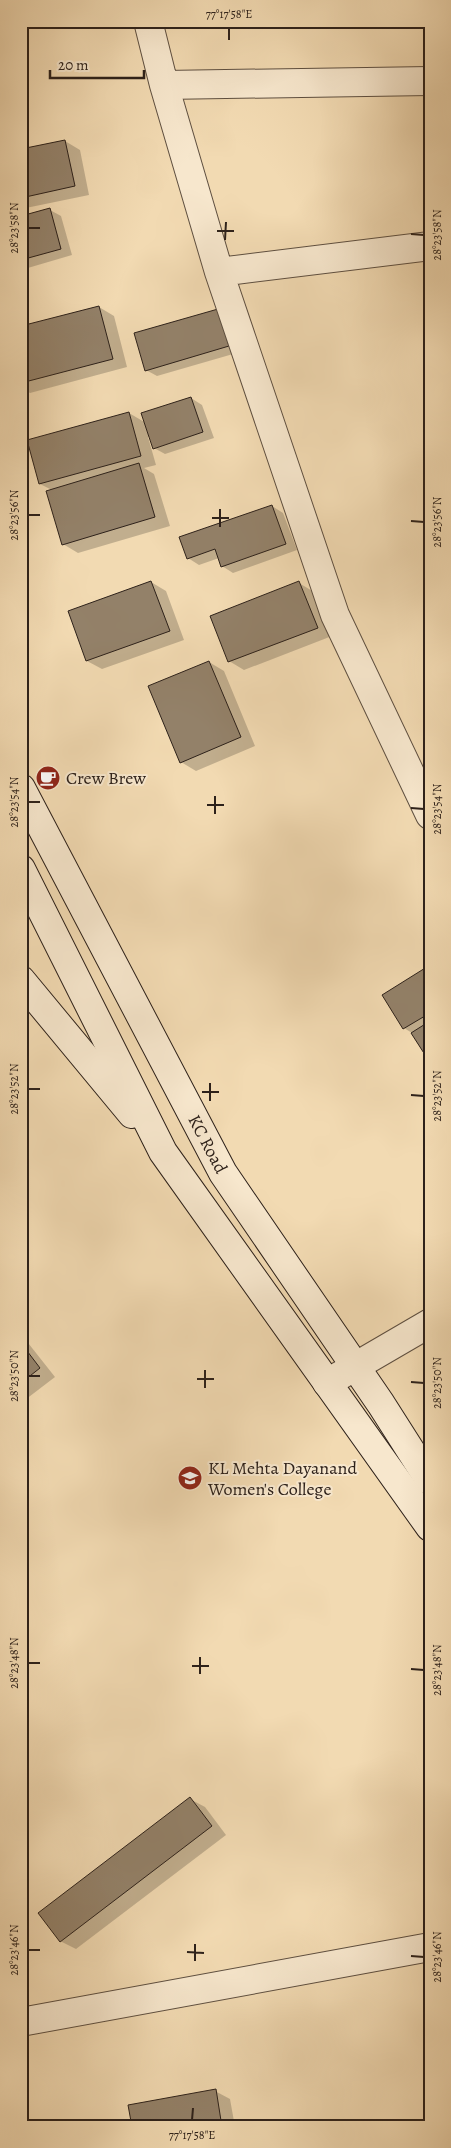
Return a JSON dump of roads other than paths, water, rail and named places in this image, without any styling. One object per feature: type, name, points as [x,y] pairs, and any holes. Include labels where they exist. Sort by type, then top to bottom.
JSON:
[{"type":"street","points":[[148,21],[164,85],[219,272],[335,615],[430,815]]},
{"type":"street","points":[[164,85],[430,81]]},
{"type":"street","points":[[219,272],[430,246]]},
{"type":"street","name":"KC Road","points":[[21,788],[223,1173],[430,1481]]},
{"type":"street","points":[[21,869],[163,1152]]},
{"type":"street","points":[[21,980],[163,1152],[430,1527]]},
{"type":"street","points":[[328,1383],[430,1323]]},
{"type":"street","points":[[21,2022],[430,1947]]},
{"type":"place","name":"Crew Brew","points":[[48,778]]},
{"type":"place","name":"KL Mehta Dayanand Women's College","points":[[190,1478]]}]
